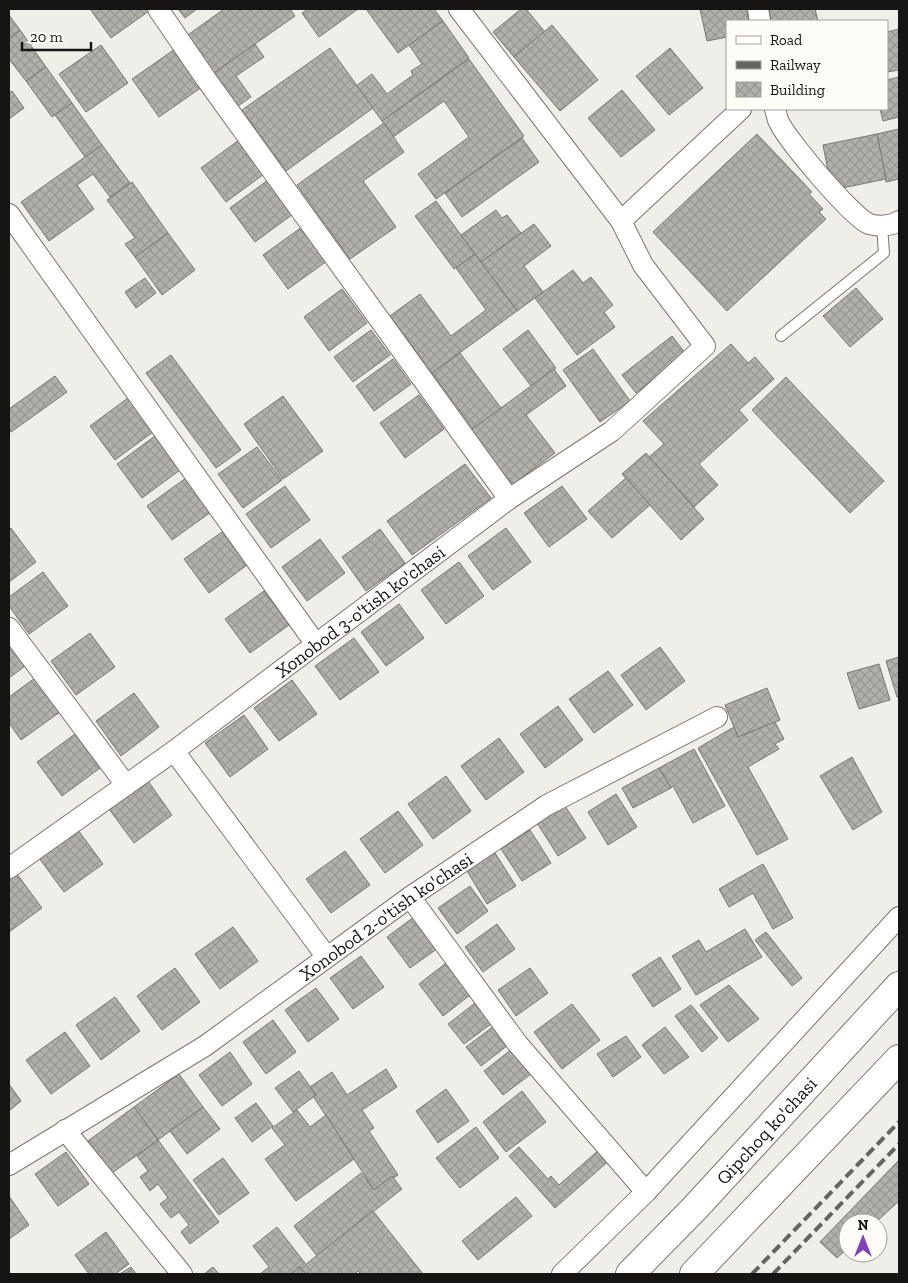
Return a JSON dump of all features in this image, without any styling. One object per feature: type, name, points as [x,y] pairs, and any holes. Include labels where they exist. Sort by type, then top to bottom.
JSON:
[{"type":"main road","name":"Qipchoq ko'chasi","points":[[630,1274],[781,1116],[899,986]]},
{"type":"main road","points":[[694,1274],[899,1059]]},
{"type":"street","points":[[158,9],[212,88],[509,498]]},
{"type":"street","points":[[459,9],[621,221],[740,110]]},
{"type":"street","points":[[775,110],[778,121],[823,182],[858,216],[869,224],[891,224]]},
{"type":"street","points":[[9,214],[315,643]]},
{"type":"street","name":"Xonobod 3-o'tish ko'chasi","points":[[9,868],[174,751],[509,498],[612,431],[705,346],[643,266],[621,221]]},
{"type":"street","points":[[9,628],[126,785]]},
{"type":"street","name":"Xonobod 2-o'tish ko'chasi","points":[[9,1165],[205,1046],[326,956],[547,805],[717,717]]},
{"type":"street","points":[[174,751],[326,956]]},
{"type":"street","points":[[410,897],[517,1043],[646,1192]]},
{"type":"street","points":[[562,1274],[646,1192],[899,918]]},
{"type":"street","points":[[65,1130],[182,1274]]},
{"type":"lane","points":[[781,336],[884,253],[891,224]]},
{"type":"building","points":[[90,9],[147,9],[149,11],[111,38]]},
{"type":"building","points":[[178,9],[197,9],[185,18]]},
{"type":"building","points":[[224,9],[290,9],[295,16],[211,75],[185,37]]},
{"type":"building","points":[[308,9],[358,9],[319,37],[302,13]]},
{"type":"building","points":[[366,9],[434,9],[443,21],[398,53]]},
{"type":"building","points":[[521,9],[526,9],[545,32],[514,57],[493,32]]},
{"type":"building","points":[[700,9],[746,9],[749,20],[726,20],[726,37],[707,41]]},
{"type":"building","points":[[769,9],[815,9],[818,20],[771,20]]},
{"type":"building","points":[[9,15],[20,30],[9,38]]},
{"type":"building","points":[[443,21],[469,58],[382,121],[356,86],[372,74],[387,94],[413,75],[411,71],[422,64],[409,45]]},
{"type":"building","points":[[552,25],[598,80],[560,111],[514,57]]},
{"type":"building","points":[[899,29],[899,70],[888,72],[888,32]]},
{"type":"building","points":[[20,30],[46,67],[26,81],[9,59],[9,38]]},
{"type":"building","points":[[255,44],[264,57],[236,76],[251,97],[235,108],[211,75]]},
{"type":"building","points":[[101,45],[128,83],[86,112],[59,74]]},
{"type":"building","points":[[330,48],[373,108],[286,171],[242,110]]},
{"type":"building","points":[[670,48],[703,88],[669,115],[636,76]]},
{"type":"building","points":[[175,49],[202,87],[159,117],[132,79]]},
{"type":"building","points":[[469,59],[524,136],[436,199],[418,174],[469,137],[444,101],[393,137],[382,121]]},
{"type":"building","points":[[46,67],[72,103],[52,117],[26,81]]},
{"type":"building","points":[[899,77],[899,117],[883,121],[880,110],[888,110],[888,80]]},
{"type":"building","points":[[622,90],[655,130],[621,157],[588,118]]},
{"type":"building","points":[[12,91],[24,108],[9,119],[9,93]]},
{"type":"building","points":[[72,103],[102,145],[85,157],[55,115]]},
{"type":"building","points":[[384,123],[404,152],[363,181],[396,227],[350,259],[297,185]]},
{"type":"building","points":[[899,129],[899,179],[886,182],[877,134]]},
{"type":"building","points":[[757,134],[812,192],[809,194],[823,209],[819,212],[826,219],[727,311],[653,232]]},
{"type":"building","points":[[877,134],[886,179],[842,188],[830,181],[823,145]]},
{"type":"building","points":[[522,138],[539,162],[462,217],[445,193]]},
{"type":"building","points":[[239,140],[264,174],[226,202],[201,168]]},
{"type":"building","points":[[102,145],[130,183],[110,197],[93,174],[77,185],[94,209],[49,241],[21,202]]},
{"type":"building","points":[[268,180],[293,214],[255,242],[230,208]]},
{"type":"building","points":[[132,182],[168,233],[135,257],[125,244],[135,238],[107,200]]},
{"type":"building","points":[[436,201],[475,254],[454,269],[415,216]]},
{"type":"building","points":[[496,210],[502,218],[507,215],[521,233],[481,262],[461,235]]},
{"type":"building","points":[[534,224],[551,246],[524,266],[543,292],[517,311],[481,262]]},
{"type":"building","points":[[302,227],[327,261],[288,289],[263,255]]},
{"type":"building","points":[[168,233],[195,270],[162,295],[135,257]]},
{"type":"building","points":[[475,254],[517,311],[432,373],[390,316],[420,294],[451,336],[486,310],[456,268]]},
{"type":"building","points":[[573,270],[583,283],[591,277],[613,305],[604,312],[615,327],[577,355],[535,298]]},
{"type":"building","points":[[145,278],[156,293],[136,308],[125,292]]},
{"type":"building","points":[[856,288],[883,319],[850,347],[823,316]]},
{"type":"building","points":[[342,289],[367,323],[329,351],[304,317]]},
{"type":"building","points":[[371,330],[390,355],[353,382],[334,357]]},
{"type":"building","points":[[528,330],[556,368],[531,386],[503,349]]},
{"type":"building","points":[[672,336],[686,354],[636,393],[622,375]]},
{"type":"building","points":[[731,344],[748,363],[755,357],[774,379],[739,410],[748,420],[699,464],[718,485],[694,507],[649,457],[664,444],[643,421]]},
{"type":"building","points":[[593,349],[630,401],[600,422],[563,370]]},
{"type":"building","points":[[460,353],[501,408],[473,429],[432,373]]},
{"type":"building","points":[[171,355],[241,450],[216,468],[146,373]]},
{"type":"building","points":[[393,359],[411,384],[374,411],[356,386]]},
{"type":"building","points":[[554,369],[566,386],[526,415],[555,453],[512,485],[471,430]]},
{"type":"building","points":[[55,376],[67,392],[11,432],[9,429],[9,409]]},
{"type":"building","points":[[786,377],[884,481],[850,513],[752,410]]},
{"type":"building","points":[[419,395],[444,429],[405,458],[380,423]]},
{"type":"building","points":[[283,396],[323,451],[283,479],[244,424]]},
{"type":"building","points":[[128,398],[153,432],[115,460],[90,426]]},
{"type":"building","points":[[155,436],[180,470],[142,498],[117,464]]},
{"type":"building","points":[[257,447],[282,480],[243,508],[218,474]]},
{"type":"building","points":[[646,453],[704,519],[681,540],[622,474]]},
{"type":"building","points":[[465,464],[491,498],[412,555],[387,521]]},
{"type":"building","points":[[186,478],[211,512],[172,540],[147,506]]},
{"type":"building","points":[[626,478],[650,505],[612,538],[588,511]]},
{"type":"building","points":[[285,486],[310,520],[271,548],[246,514]]},
{"type":"building","points":[[562,486],[587,519],[549,547],[524,513]]},
{"type":"building","points":[[11,528],[36,562],[9,582],[9,530]]},
{"type":"building","points":[[506,528],[531,562],[493,590],[468,556]]},
{"type":"building","points":[[380,529],[405,563],[366,591],[342,557]]},
{"type":"building","points":[[222,532],[247,565],[209,593],[184,559]]},
{"type":"building","points":[[320,539],[345,573],[307,601],[282,567]]},
{"type":"building","points":[[459,562],[484,596],[446,624],[421,590]]},
{"type":"building","points":[[43,572],[68,606],[29,634],[9,606],[9,597]]},
{"type":"building","points":[[264,591],[289,625],[250,653],[225,619]]},
{"type":"building","points":[[399,604],[424,638],[386,666],[361,632]]},
{"type":"building","points":[[90,633],[115,667],[76,695],[51,661]]},
{"type":"building","points":[[354,638],[379,672],[340,700],[315,666]]},
{"type":"building","points":[[9,644],[25,666],[9,678]]},
{"type":"building","points":[[660,647],[685,681],[646,710],[621,675]]},
{"type":"building","points":[[899,657],[899,697],[897,697],[886,661]]},
{"type":"building","points":[[879,664],[890,700],[859,709],[847,673]]},
{"type":"building","points":[[608,671],[633,705],[594,733],[569,699]]},
{"type":"building","points":[[35,678],[60,712],[21,740],[9,723],[9,697]]},
{"type":"building","points":[[292,680],[317,714],[279,741],[254,708]]},
{"type":"building","points":[[767,688],[780,720],[738,737],[725,705]]},
{"type":"building","points":[[134,693],[159,727],[121,756],[96,721]]},
{"type":"building","points":[[558,706],[583,740],[545,768],[520,734]]},
{"type":"building","points":[[244,715],[268,749],[230,777],[205,743]]},
{"type":"building","points":[[775,722],[784,739],[775,744],[779,749],[748,767],[788,839],[757,855],[698,748],[734,727],[738,737]]},
{"type":"building","points":[[75,734],[100,768],[62,796],[37,762]]},
{"type":"building","points":[[499,738],[524,772],[486,800],[461,766]]},
{"type":"building","points":[[694,749],[725,806],[693,823],[673,786],[671,788],[659,768]]},
{"type":"building","points":[[852,757],[882,812],[853,830],[820,776]]},
{"type":"building","points":[[659,768],[671,788],[633,808],[622,788]]},
{"type":"building","points":[[446,776],[471,811],[433,839],[408,804]]},
{"type":"building","points":[[148,781],[172,815],[134,843],[109,809]]},
{"type":"building","points":[[616,794],[637,827],[608,845],[588,812]]},
{"type":"building","points":[[565,806],[586,838],[558,856],[537,823]]},
{"type":"building","points":[[398,811],[423,845],[385,873],[360,839]]},
{"type":"building","points":[[78,830],[103,864],[64,892],[39,858]]},
{"type":"building","points":[[530,830],[551,863],[522,881],[501,849]]},
{"type":"building","points":[[345,851],[370,885],[331,913],[306,879]]},
{"type":"building","points":[[495,853],[516,886],[487,904],[467,871]]},
{"type":"building","points":[[763,864],[793,918],[773,929],[753,893],[729,907],[719,889]]},
{"type":"building","points":[[17,874],[42,908],[9,932],[9,880]]},
{"type":"building","points":[[470,886],[488,911],[457,934],[438,908]]},
{"type":"building","points":[[418,914],[441,946],[410,968],[387,937]]},
{"type":"building","points":[[497,924],[515,949],[483,972],[465,947]]},
{"type":"building","points":[[233,927],[258,961],[220,989],[195,954]]},
{"type":"building","points":[[745,929],[762,957],[696,995],[672,956],[699,940],[706,952]]},
{"type":"building","points":[[766,932],[802,978],[792,986],[755,940]]},
{"type":"building","points":[[361,956],[384,987],[353,1009],[330,978]]},
{"type":"building","points":[[660,957],[681,989],[653,1007],[632,975]]},
{"type":"building","points":[[450,960],[474,992],[443,1016],[419,984]]},
{"type":"building","points":[[175,968],[200,1002],[162,1030],[137,996]]},
{"type":"building","points":[[530,968],[548,993],[516,1016],[498,990]]},
{"type":"building","points":[[729,985],[759,1019],[728,1042],[700,1005]]},
{"type":"building","points":[[316,988],[339,1019],[308,1042],[285,1010]]},
{"type":"building","points":[[115,997],[140,1031],[101,1060],[76,1025]]},
{"type":"building","points":[[475,1003],[491,1024],[464,1044],[448,1024]]},
{"type":"building","points":[[572,1004],[600,1040],[562,1069],[534,1032]]},
{"type":"building","points":[[691,1005],[718,1038],[702,1052],[675,1016]]},
{"type":"building","points":[[273,1020],[296,1052],[266,1074],[243,1042]]},
{"type":"building","points":[[494,1026],[508,1045],[481,1066],[466,1047]]},
{"type":"building","points":[[665,1027],[689,1057],[664,1074],[642,1045]]},
{"type":"building","points":[[65,1032],[90,1066],[51,1094],[26,1060]]},
{"type":"building","points":[[626,1036],[641,1057],[613,1077],[597,1054]]},
{"type":"building","points":[[512,1049],[531,1074],[503,1095],[484,1071]]},
{"type":"building","points":[[230,1052],[252,1084],[222,1106],[199,1075]]},
{"type":"building","points":[[386,1069],[397,1087],[362,1110],[374,1128],[369,1131],[398,1175],[393,1178],[392,1176],[374,1190],[313,1096],[316,1095],[310,1087],[332,1072],[347,1095]]},
{"type":"building","points":[[299,1071],[316,1095],[293,1112],[275,1088]]},
{"type":"building","points":[[179,1074],[203,1107],[158,1140],[134,1107]]},
{"type":"building","points":[[9,1084],[21,1101],[9,1111]]},
{"type":"building","points":[[446,1089],[469,1121],[438,1143],[416,1111]]},
{"type":"building","points":[[522,1091],[546,1122],[506,1152],[483,1122]]},
{"type":"building","points":[[256,1103],[273,1126],[252,1142],[235,1118]]},
{"type":"building","points":[[134,1107],[158,1140],[112,1173],[88,1141]]},
{"type":"building","points":[[203,1107],[220,1129],[187,1154],[170,1131]]},
{"type":"building","points":[[297,1110],[310,1127],[326,1115],[354,1159],[296,1201],[265,1159],[285,1145],[272,1128]]},
{"type":"building","points":[[476,1127],[499,1158],[460,1188],[436,1158]]},
{"type":"building","points":[[158,1140],[219,1222],[190,1244],[181,1232],[189,1225],[179,1212],[171,1218],[160,1204],[168,1198],[158,1184],[150,1191],[140,1177],[148,1171],[137,1156]]},
{"type":"building","points":[[519,1147],[548,1179],[551,1176],[559,1185],[601,1148],[611,1159],[555,1208],[509,1156]]},
{"type":"building","points":[[66,1152],[89,1184],[58,1206],[35,1174]]},
{"type":"building","points":[[223,1158],[249,1193],[219,1215],[193,1180]]},
{"type":"building","points":[[899,1160],[899,1201],[886,1213],[848,1213]]},
{"type":"building","points":[[361,1173],[374,1190],[392,1176],[402,1189],[317,1256],[294,1226]]},
{"type":"building","points":[[9,1196],[29,1225],[9,1239]]},
{"type":"building","points":[[516,1197],[532,1216],[478,1260],[462,1241]]},
{"type":"building","points":[[373,1211],[423,1274],[361,1274],[358,1271],[354,1274],[306,1274],[301,1268]]},
{"type":"building","points":[[838,1223],[838,1257],[820,1242]]},
{"type":"building","points":[[277,1227],[305,1263],[291,1274],[260,1274],[269,1267],[253,1246]]},
{"type":"building","points":[[106,1232],[129,1264],[115,1274],[89,1274],[75,1255]]},
{"type":"building","points":[[131,1267],[136,1274],[120,1274]]},
{"type":"building","points":[[213,1267],[219,1274],[204,1274]]},
{"type":"building","points":[[300,1267],[306,1274],[291,1274]]},
{"type":"railway","points":[[752,1274],[899,1122]]},
{"type":"railway","points":[[773,1274],[899,1144]]}]
